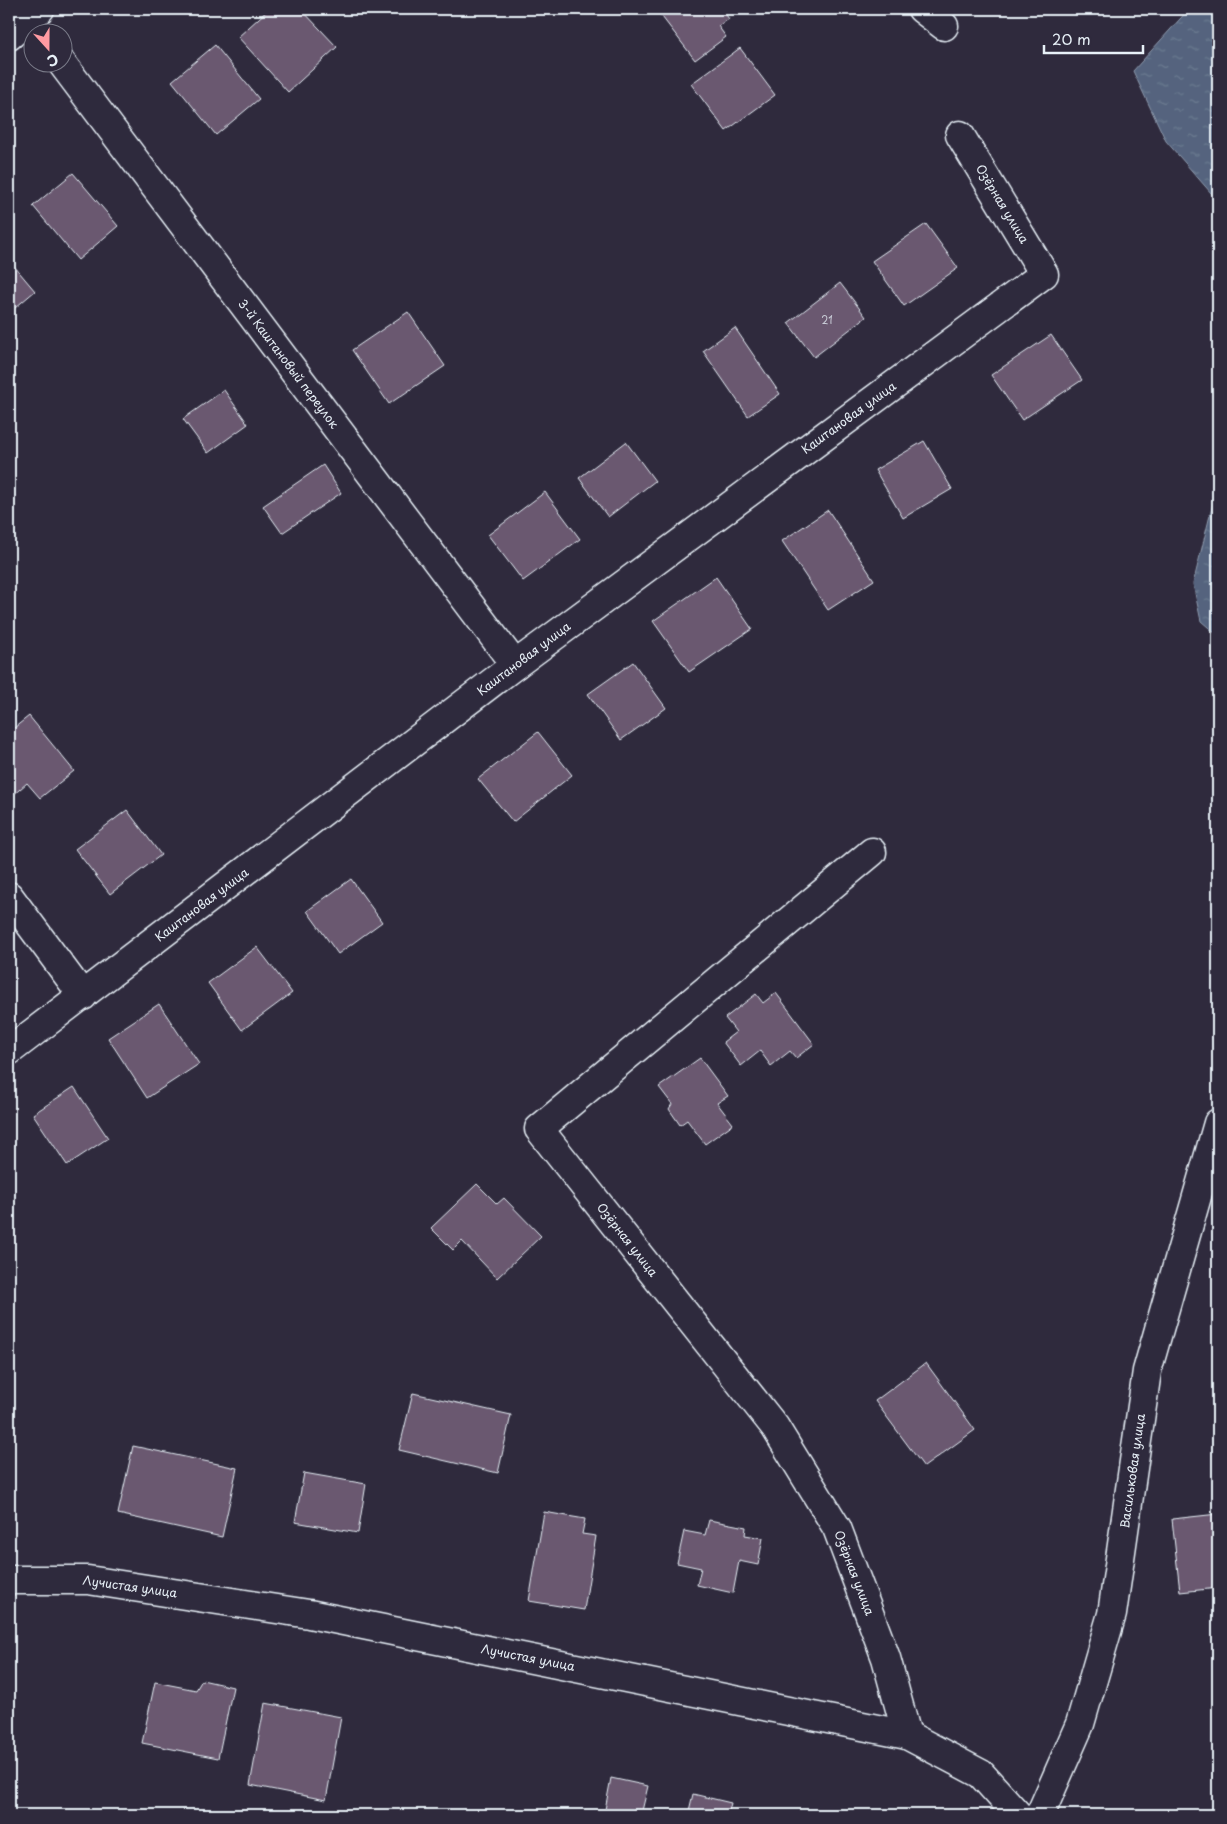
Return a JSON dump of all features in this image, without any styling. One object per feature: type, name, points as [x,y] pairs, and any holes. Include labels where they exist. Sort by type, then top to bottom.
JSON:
[{"type":"street","points":[[922,9],[944,26]]},
{"type":"street","name":"3-й Каштановый переулок","points":[[69,72],[515,665]]},
{"type":"street","name":"Озёрная улица","points":[[960,135],[1044,274]]},
{"type":"street","name":"Каштановая улица","points":[[9,1052],[515,665],[1044,274]]},
{"type":"street","name":"Озёрная улица","points":[[872,852],[539,1128],[775,1427],[838,1528],[886,1658],[907,1735]]},
{"type":"street","points":[[9,896],[84,996]]},
{"type":"street","name":"Васильковая улица","points":[[1040,1815],[1080,1724],[1112,1614],[1147,1371],[1218,1123]]},
{"type":"street","name":"Лучистая улица","points":[[9,1580],[88,1580],[309,1614],[907,1735],[982,1774],[1018,1815]]},
{"type":"water","points":[[1189,9],[1218,9],[1218,201],[1166,141],[1133,71]]},
{"type":"water","points":[[1218,483],[1218,633],[1216,634],[1201,621],[1193,584]]},
{"type":"building","points":[[269,9],[301,9],[337,47],[288,92],[238,37]]},
{"type":"building","points":[[656,9],[722,9],[729,19],[718,26],[726,37],[695,60]]},
{"type":"building","points":[[215,45],[259,99],[216,135],[172,81]]},
{"type":"building","points":[[740,48],[775,95],[726,131],[691,84]]},
{"type":"building","points":[[73,173],[118,226],[78,260],[33,206]]},
{"type":"building","points":[[926,224],[958,268],[904,306],[872,261]]},
{"type":"building","points":[[9,260],[35,291],[9,313]]},
{"type":"building","points":[[840,283],[866,317],[814,357],[788,323]]},
{"type":"building","points":[[408,312],[445,366],[389,404],[352,350]]},
{"type":"building","points":[[735,328],[780,394],[748,416],[703,351]]},
{"type":"building","points":[[1051,335],[1082,380],[1022,420],[991,375]]},
{"type":"building","points":[[224,390],[248,424],[208,453],[183,419]]},
{"type":"building","points":[[924,441],[952,489],[903,518],[875,470]]},
{"type":"building","points":[[626,442],[655,481],[608,517],[579,478]]},
{"type":"building","points":[[323,465],[341,493],[282,533],[263,506]]},
{"type":"building","points":[[545,492],[580,539],[523,581],[488,535]]},
{"type":"building","points":[[828,510],[874,580],[828,610],[782,541]]},
{"type":"building","points":[[716,577],[752,629],[689,672],[653,621]]},
{"type":"building","points":[[633,662],[666,708],[621,740],[588,694]]},
{"type":"building","points":[[29,716],[74,771],[40,798],[27,783],[12,796],[9,792],[9,732]]},
{"type":"building","points":[[538,732],[572,775],[513,822],[478,779]]},
{"type":"building","points":[[127,810],[161,855],[110,894],[75,849]]},
{"type":"building","points":[[351,879],[382,922],[338,954],[307,911]]},
{"type":"building","points":[[257,947],[292,993],[242,1030],[208,983]]},
{"type":"building","points":[[776,993],[814,1044],[796,1058],[790,1051],[771,1066],[760,1051],[741,1066],[723,1042],[736,1032],[725,1018],[756,994],[763,1003]]},
{"type":"building","points":[[159,1004],[199,1064],[147,1098],[108,1038]]},
{"type":"building","points":[[700,1058],[728,1096],[717,1103],[733,1124],[705,1144],[687,1120],[680,1125],[669,1109],[672,1104],[659,1087]]},
{"type":"building","points":[[74,1087],[108,1138],[67,1165],[33,1114]]},
{"type":"building","points":[[477,1184],[497,1204],[504,1198],[541,1236],[497,1278],[462,1241],[453,1250],[431,1228]]},
{"type":"building","points":[[926,1363],[975,1430],[924,1467],[875,1401]]},
{"type":"building","points":[[413,1393],[511,1415],[498,1473],[399,1450]]},
{"type":"building","points":[[133,1446],[237,1468],[222,1537],[118,1514]]},
{"type":"building","points":[[304,1473],[366,1484],[358,1533],[295,1522]]},
{"type":"building","points":[[544,1512],[585,1519],[582,1534],[596,1536],[584,1610],[529,1601]]},
{"type":"building","points":[[1218,1514],[1218,1588],[1180,1592],[1172,1519]]},
{"type":"building","points":[[709,1520],[746,1527],[745,1535],[763,1538],[758,1565],[739,1561],[733,1593],[697,1585],[701,1568],[677,1563],[684,1531],[705,1535]]},
{"type":"building","points":[[202,1680],[233,1687],[218,1758],[142,1743],[155,1682],[196,1690]]},
{"type":"building","points":[[265,1703],[341,1717],[326,1800],[250,1785]]},
{"type":"building","points":[[611,1778],[648,1786],[641,1815],[604,1815]]},
{"type":"building","points":[[693,1794],[731,1803],[728,1815],[688,1815]]}]
